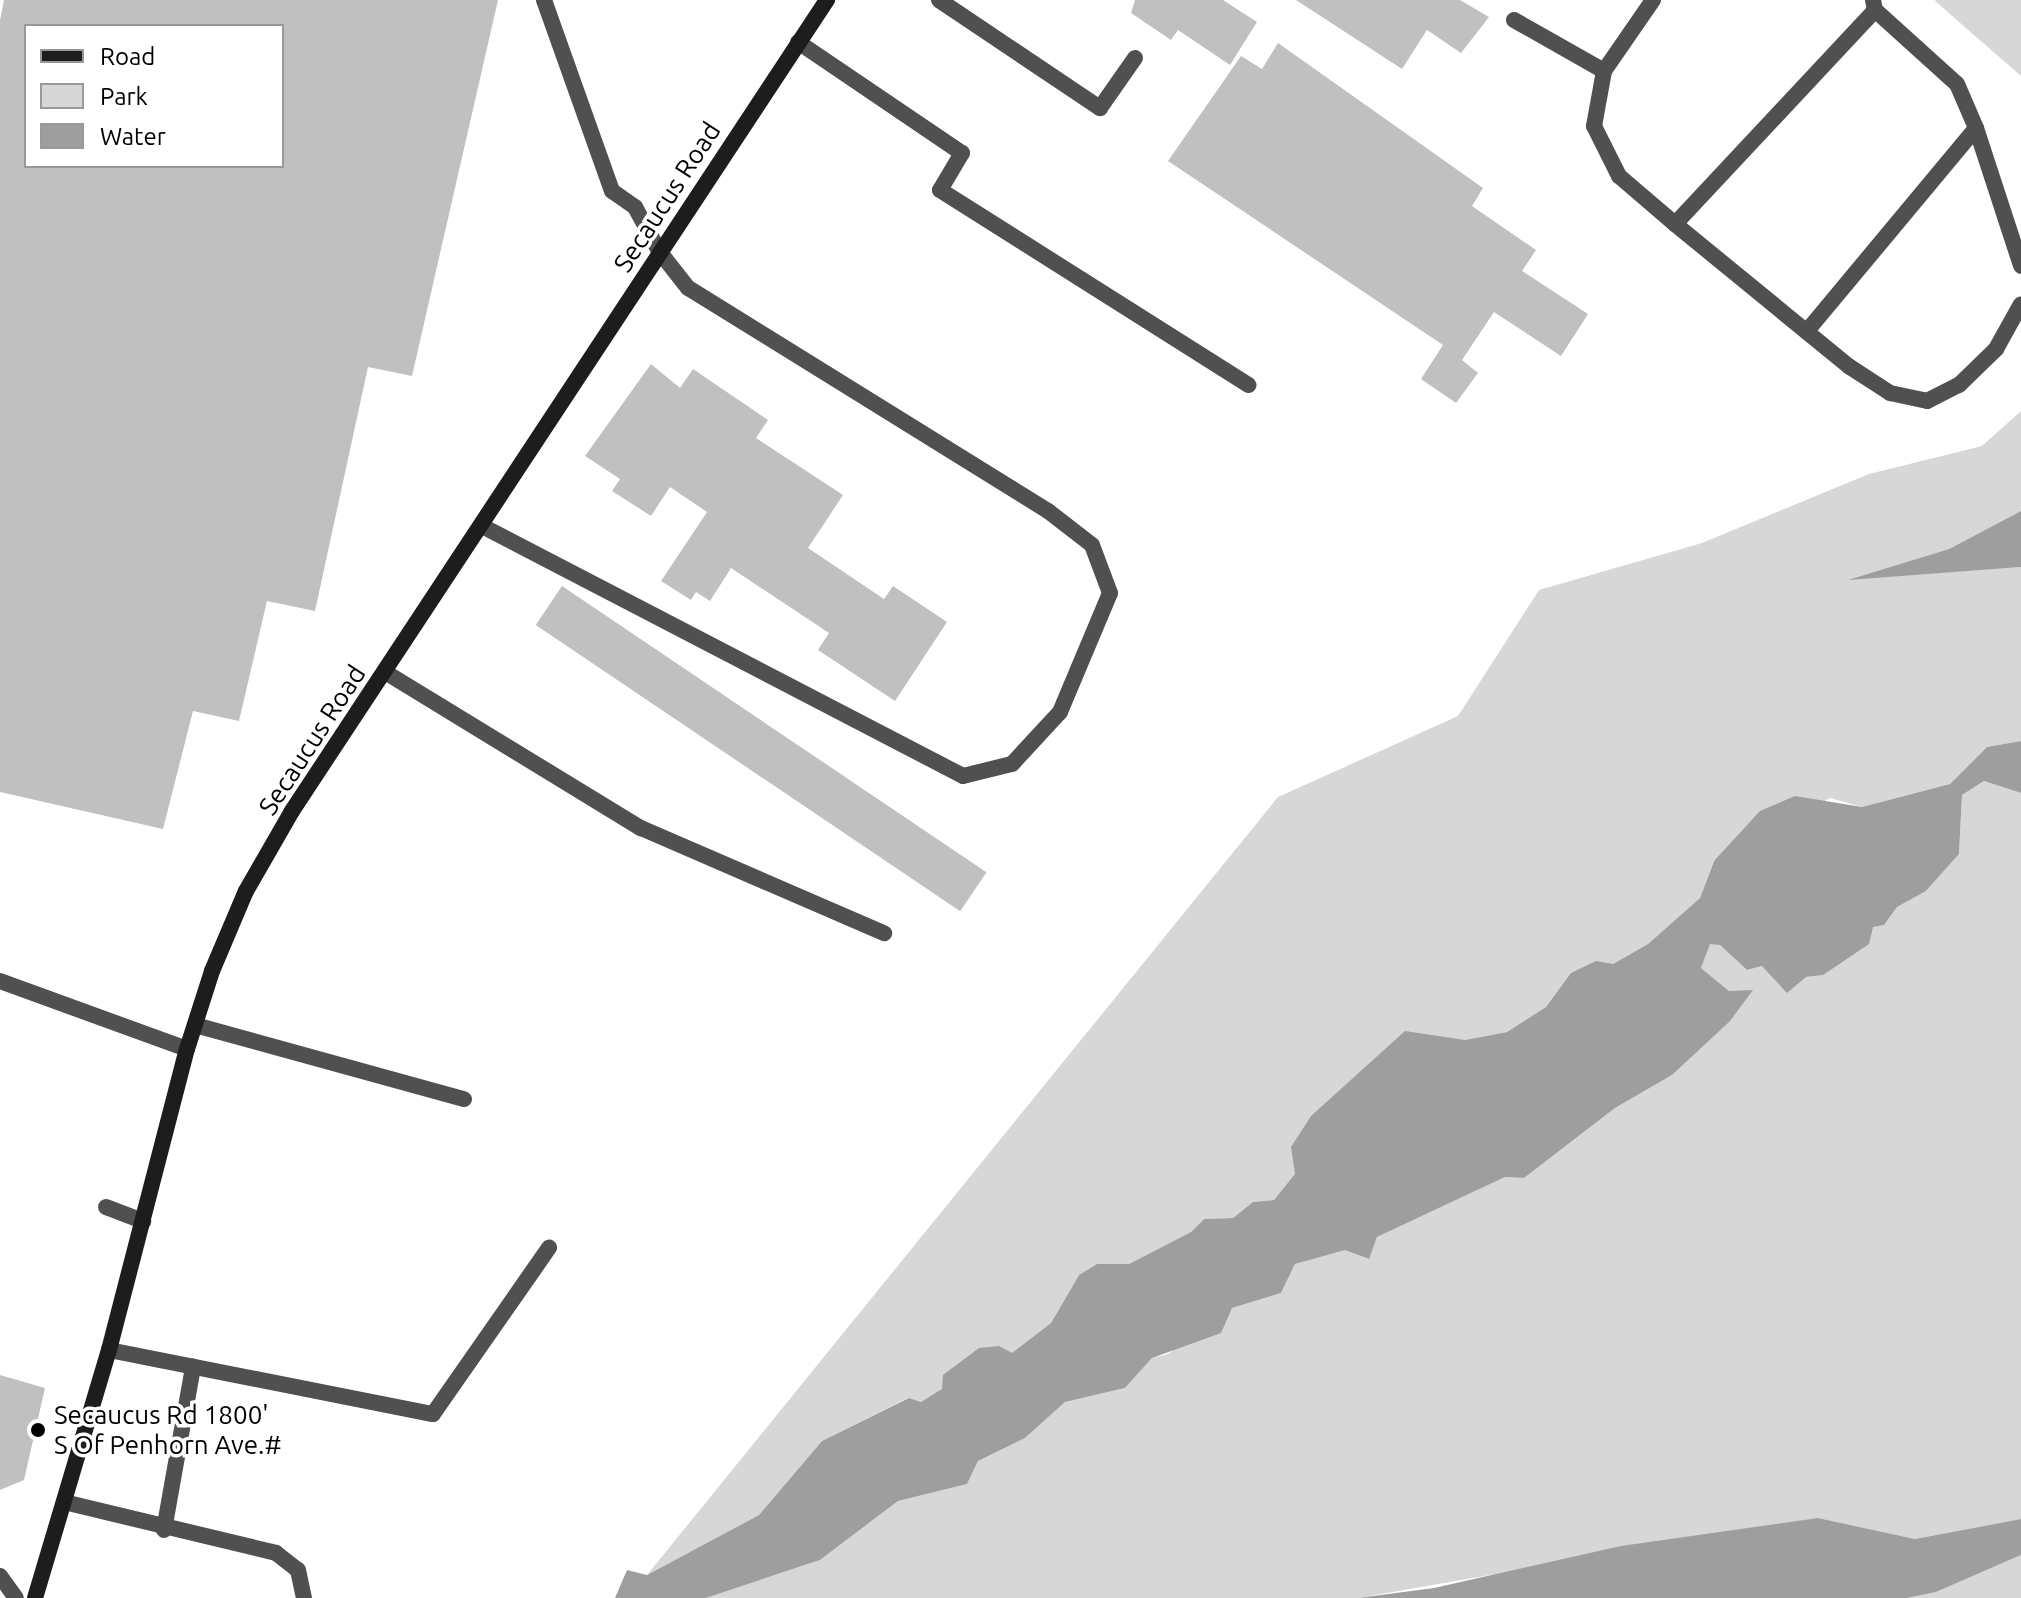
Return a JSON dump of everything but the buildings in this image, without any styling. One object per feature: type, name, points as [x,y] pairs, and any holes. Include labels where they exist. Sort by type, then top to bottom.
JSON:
[{"type":"main road","name":"Secaucus Road","points":[[35,1598],[109,1350],[187,1049],[246,891],[292,811],[827,0]]},
{"type":"street","points":[[482,526],[963,776],[1012,764],[1060,712],[1110,593],[1092,545],[1048,511],[688,288],[659,251],[635,207],[612,191],[544,0]]},
{"type":"street","points":[[939,0],[1100,108],[1135,58]]},
{"type":"street","points":[[1653,0],[1604,71],[1594,126],[1619,176],[1675,224],[1807,331],[1890,393],[1927,401],[1959,385],[1996,349],[2021,304]]},
{"type":"street","points":[[1675,224],[1874,5],[1957,84],[1976,128],[2021,266]]},
{"type":"street","points":[[1514,20],[1604,71]]},
{"type":"street","points":[[798,42],[962,153],[940,190],[1249,385]]},
{"type":"street","points":[[1807,331],[1976,128]]},
{"type":"street","points":[[385,672],[641,828],[884,933]]},
{"type":"street","points":[[0,981],[187,1049]]},
{"type":"street","points":[[195,1025],[464,1099]]},
{"type":"street","points":[[106,1207],[143,1221]]},
{"type":"street","points":[[109,1350],[433,1414],[549,1248]]},
{"type":"street","points":[[164,1530],[193,1367]]},
{"type":"street","points":[[64,1502],[164,1530],[276,1553],[298,1570],[304,1598]]},
{"type":"street","points":[[0,1576],[16,1598]]},
{"type":"green space","points":[[1936,0],[2021,0],[2021,76],[1935,1]]},
{"type":"green space","points":[[2021,411],[2021,511],[1949,549],[1852,579],[2021,567],[2021,741],[1987,747],[1950,784],[1862,807],[1830,798],[1714,860],[1700,898],[1648,944],[1613,964],[1572,973],[1546,1007],[1507,1032],[1465,1040],[1439,1038],[1291,1147],[1296,1174],[1274,1200],[1253,1202],[1233,1218],[1204,1219],[1191,1232],[1129,1264],[1097,1264],[1079,1275],[1051,1323],[1012,1354],[921,1402],[908,1398],[822,1441],[759,1515],[647,1575],[1278,797],[1458,716],[1539,590],[1702,543],[1869,474],[1982,446]]},
{"type":"green space","points":[[1984,781],[2021,793],[2021,1519],[1915,1539],[1818,1518],[1358,1598],[706,1598],[820,1560],[898,1501],[967,1484],[978,1461],[1025,1438],[1065,1402],[1125,1388],[1152,1358],[1168,1354],[1232,1308],[1281,1293],[1295,1264],[1346,1249],[1368,1259],[1377,1237],[1505,1177],[1524,1178],[1615,1108],[1672,1075],[1752,991],[1729,991],[1701,968],[1710,943],[1720,945],[1747,970],[1762,966],[1806,977],[1823,975],[1873,927],[1884,925],[1897,907],[1926,891],[1959,854],[1962,795]]},
{"type":"green space","points":[[2021,1555],[2021,1598],[1907,1598],[1936,1592]]},
{"type":"water","points":[[2021,511],[2021,567],[1848,580],[1949,549]]},
{"type":"water","points":[[2021,741],[2021,793],[1984,781],[1962,795],[1959,854],[1926,891],[1897,907],[1884,925],[1873,927],[1869,944],[1823,975],[1806,977],[1787,993],[1762,966],[1747,970],[1720,945],[1710,944],[1701,968],[1729,991],[1753,990],[1730,1021],[1672,1075],[1615,1108],[1524,1178],[1505,1177],[1377,1237],[1369,1259],[1345,1250],[1295,1264],[1281,1293],[1232,1308],[1221,1333],[1152,1358],[1125,1388],[1065,1402],[1025,1438],[978,1461],[967,1484],[898,1501],[820,1560],[706,1598],[615,1598],[627,1570],[647,1575],[759,1515],[822,1441],[909,1398],[921,1402],[942,1389],[943,1375],[979,1348],[999,1346],[1012,1353],[1051,1323],[1079,1275],[1097,1264],[1129,1264],[1191,1232],[1204,1219],[1233,1218],[1253,1202],[1274,1200],[1295,1174],[1291,1147],[1311,1116],[1405,1031],[1465,1040],[1507,1032],[1546,1007],[1571,973],[1596,961],[1613,964],[1648,944],[1700,898],[1714,861],[1760,811],[1795,796],[1862,807],[1950,784],[1987,747]]},
{"type":"water","points":[[1818,1518],[1915,1539],[2021,1519],[2021,1555],[1936,1592],[1907,1598],[1358,1598],[1434,1588],[1621,1546]]},
{"type":"place","name":"Secaucus Rd 1800' S Of Penhorn Ave.#","points":[[38,1430]]}]
